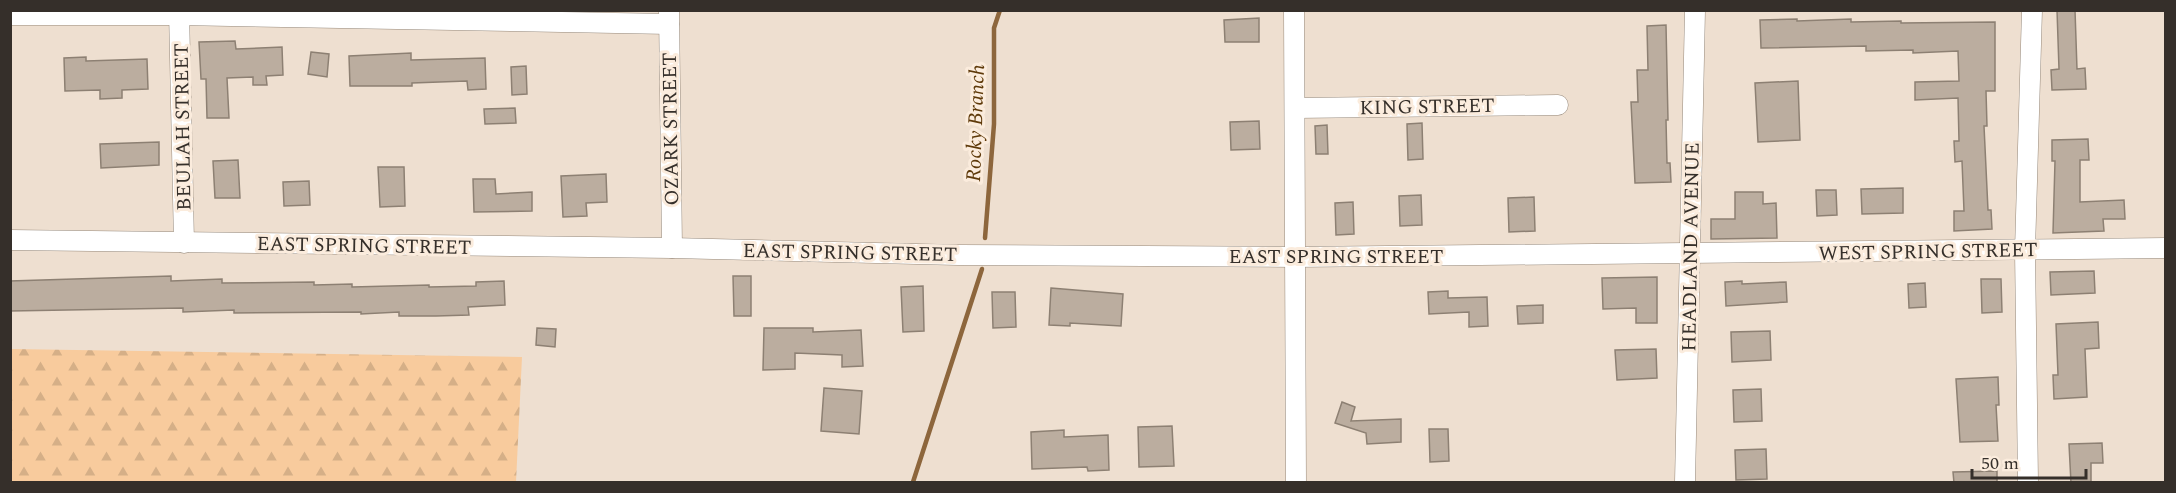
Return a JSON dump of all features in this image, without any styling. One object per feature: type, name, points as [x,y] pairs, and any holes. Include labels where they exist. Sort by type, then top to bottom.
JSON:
[{"type":"street","points":[[1294,10],[1296,483]]},
{"type":"street","name":"HEADLAND AVENUE","points":[[1685,483],[1695,10]]},
{"type":"street","points":[[2028,483],[2025,250],[2031,10]]},
{"type":"street","points":[[10,15],[179,13],[669,17]]},
{"type":"street","name":"BEULAH STREET","points":[[179,13],[184,243]]},
{"type":"street","name":"OZARK STREET","points":[[669,17],[672,248]]},
{"type":"street","name":"KING STREET","points":[[1295,108],[1558,105]]},
{"type":"street","name":"EAST SPRING STREET","points":[[10,240],[672,248],[958,255],[1294,257],[1690,254]]},
{"type":"street","name":"WEST SPRING STREET","points":[[1690,254],[2166,248]]},
{"type":"green space","points":[[11,349],[522,357],[516,482],[11,482]]},
{"type":"building","points":[[2057,10],[2075,10],[2077,69],[2085,68],[2086,89],[2052,90],[2051,70],[2059,69]]},
{"type":"building","points":[[1259,18],[1259,42],[1225,42],[1224,20]]},
{"type":"building","points":[[1797,19],[1797,21],[1851,19],[1851,22],[1901,21],[1901,23],[1995,22],[1995,91],[1986,91],[1987,126],[1984,126],[1988,210],[1991,210],[1992,229],[1954,231],[1954,211],[1964,211],[1962,161],[1955,162],[1954,141],[1959,141],[1958,98],[1915,100],[1915,82],[1959,81],[1958,51],[1913,53],[1913,50],[1866,51],[1866,46],[1761,48],[1760,20]]},
{"type":"building","points":[[1666,25],[1667,163],[1670,163],[1671,182],[1635,183],[1631,102],[1638,102],[1637,70],[1648,70],[1647,26]]},
{"type":"building","points":[[235,41],[236,49],[282,47],[283,75],[266,76],[267,85],[253,85],[253,77],[227,78],[229,118],[207,118],[206,79],[201,79],[199,42]]},
{"type":"building","points":[[311,52],[329,54],[327,77],[308,74]]},
{"type":"building","points":[[411,53],[411,60],[485,58],[486,89],[468,90],[467,81],[412,83],[412,86],[350,86],[349,56]]},
{"type":"building","points":[[86,57],[86,61],[147,59],[148,89],[122,90],[122,98],[100,99],[100,90],[65,91],[64,58]]},
{"type":"building","points":[[526,66],[527,94],[512,95],[511,67]]},
{"type":"building","points":[[1798,81],[1800,140],[1758,142],[1755,83]]},
{"type":"building","points":[[515,108],[516,123],[485,124],[484,109]]},
{"type":"building","points":[[1259,121],[1260,149],[1231,150],[1230,122]]},
{"type":"building","points":[[1422,123],[1423,159],[1408,160],[1407,124]]},
{"type":"building","points":[[1327,125],[1328,154],[1316,154],[1315,126]]},
{"type":"building","points":[[2088,139],[2089,160],[2080,160],[2080,202],[2124,200],[2125,219],[2103,219],[2104,231],[2053,233],[2055,161],[2052,161],[2052,140]]},
{"type":"building","points":[[159,142],[159,165],[101,168],[100,144]]},
{"type":"building","points":[[238,160],[240,198],[215,198],[213,161]]},
{"type":"building","points":[[378,167],[404,167],[405,206],[380,207]]},
{"type":"building","points":[[606,174],[607,202],[586,203],[587,216],[563,217],[561,176]]},
{"type":"building","points":[[473,179],[495,179],[496,194],[532,192],[532,211],[474,212]]},
{"type":"building","points":[[309,181],[310,205],[284,206],[283,182]]},
{"type":"building","points":[[1903,188],[1903,213],[1862,214],[1861,189]]},
{"type":"building","points":[[1816,190],[1836,190],[1837,215],[1817,216]]},
{"type":"building","points":[[1735,192],[1763,192],[1763,204],[1776,203],[1777,238],[1711,239],[1711,219],[1735,219]]},
{"type":"building","points":[[1421,195],[1422,225],[1400,226],[1399,196]]},
{"type":"building","points":[[1534,197],[1535,231],[1509,232],[1508,198]]},
{"type":"building","points":[[1353,202],[1354,234],[1336,235],[1335,203]]},
{"type":"building","points":[[2094,271],[2095,293],[2051,295],[2050,272]]},
{"type":"building","points":[[171,276],[171,281],[222,279],[222,283],[314,282],[314,285],[352,284],[352,287],[476,286],[476,282],[504,281],[505,305],[468,307],[469,315],[436,316],[399,316],[399,312],[234,313],[234,310],[183,312],[183,308],[10,311],[10,281]]},
{"type":"building","points":[[733,276],[751,276],[751,316],[734,316]]},
{"type":"building","points":[[1657,277],[1657,323],[1636,323],[1636,308],[1603,309],[1602,278]]},
{"type":"building","points":[[1981,279],[2001,279],[2002,312],[1982,313]]},
{"type":"building","points":[[1742,281],[1742,284],[1786,282],[1787,302],[1726,306],[1725,282]]},
{"type":"building","points":[[1925,283],[1926,307],[1909,308],[1908,284]]},
{"type":"building","points":[[923,286],[924,331],[903,332],[901,287]]},
{"type":"building","points":[[1051,288],[1123,294],[1121,326],[1070,323],[1070,326],[1049,325]]},
{"type":"building","points":[[1448,291],[1448,298],[1487,297],[1488,326],[1469,327],[1469,312],[1429,314],[1428,292]]},
{"type":"building","points":[[992,292],[1015,292],[1016,327],[993,328]]},
{"type":"building","points":[[1543,305],[1543,323],[1518,324],[1517,306]]},
{"type":"building","points":[[2098,322],[2099,348],[2085,349],[2087,397],[2054,399],[2053,375],[2058,375],[2056,324]]},
{"type":"building","points":[[537,328],[556,329],[555,347],[536,345]]},
{"type":"building","points":[[764,328],[813,328],[813,332],[861,330],[863,366],[842,367],[842,355],[795,353],[795,369],[763,370]]},
{"type":"building","points":[[1770,331],[1771,360],[1732,362],[1731,332]]},
{"type":"building","points":[[1656,349],[1657,378],[1617,380],[1615,350]]},
{"type":"building","points":[[1998,377],[1999,405],[1996,405],[1998,441],[1960,442],[1956,379]]},
{"type":"building","points":[[824,388],[862,391],[859,434],[821,431]]},
{"type":"building","points":[[1761,389],[1762,421],[1734,422],[1733,390]]},
{"type":"building","points":[[1342,402],[1355,407],[1351,421],[1401,419],[1401,442],[1367,444],[1366,433],[1335,423]]},
{"type":"building","points":[[1172,426],[1174,466],[1139,467],[1138,427]]},
{"type":"building","points":[[1429,429],[1448,429],[1449,461],[1430,462]]},
{"type":"building","points":[[1064,430],[1064,437],[1108,435],[1109,470],[1088,471],[1087,467],[1032,469],[1031,432]]},
{"type":"building","points":[[2102,443],[2103,463],[2091,463],[2091,483],[2071,483],[2069,444]]},
{"type":"building","points":[[1766,449],[1767,479],[1736,480],[1735,450]]},
{"type":"building","points":[[1997,471],[1997,483],[1954,483],[1953,472]]},
{"type":"waterway","name":"Rocky Branch","points":[[985,238],[994,124],[994,28],[1000,10]]},
{"type":"waterway","name":"Rocky Branch","points":[[913,482],[982,269]]}]
